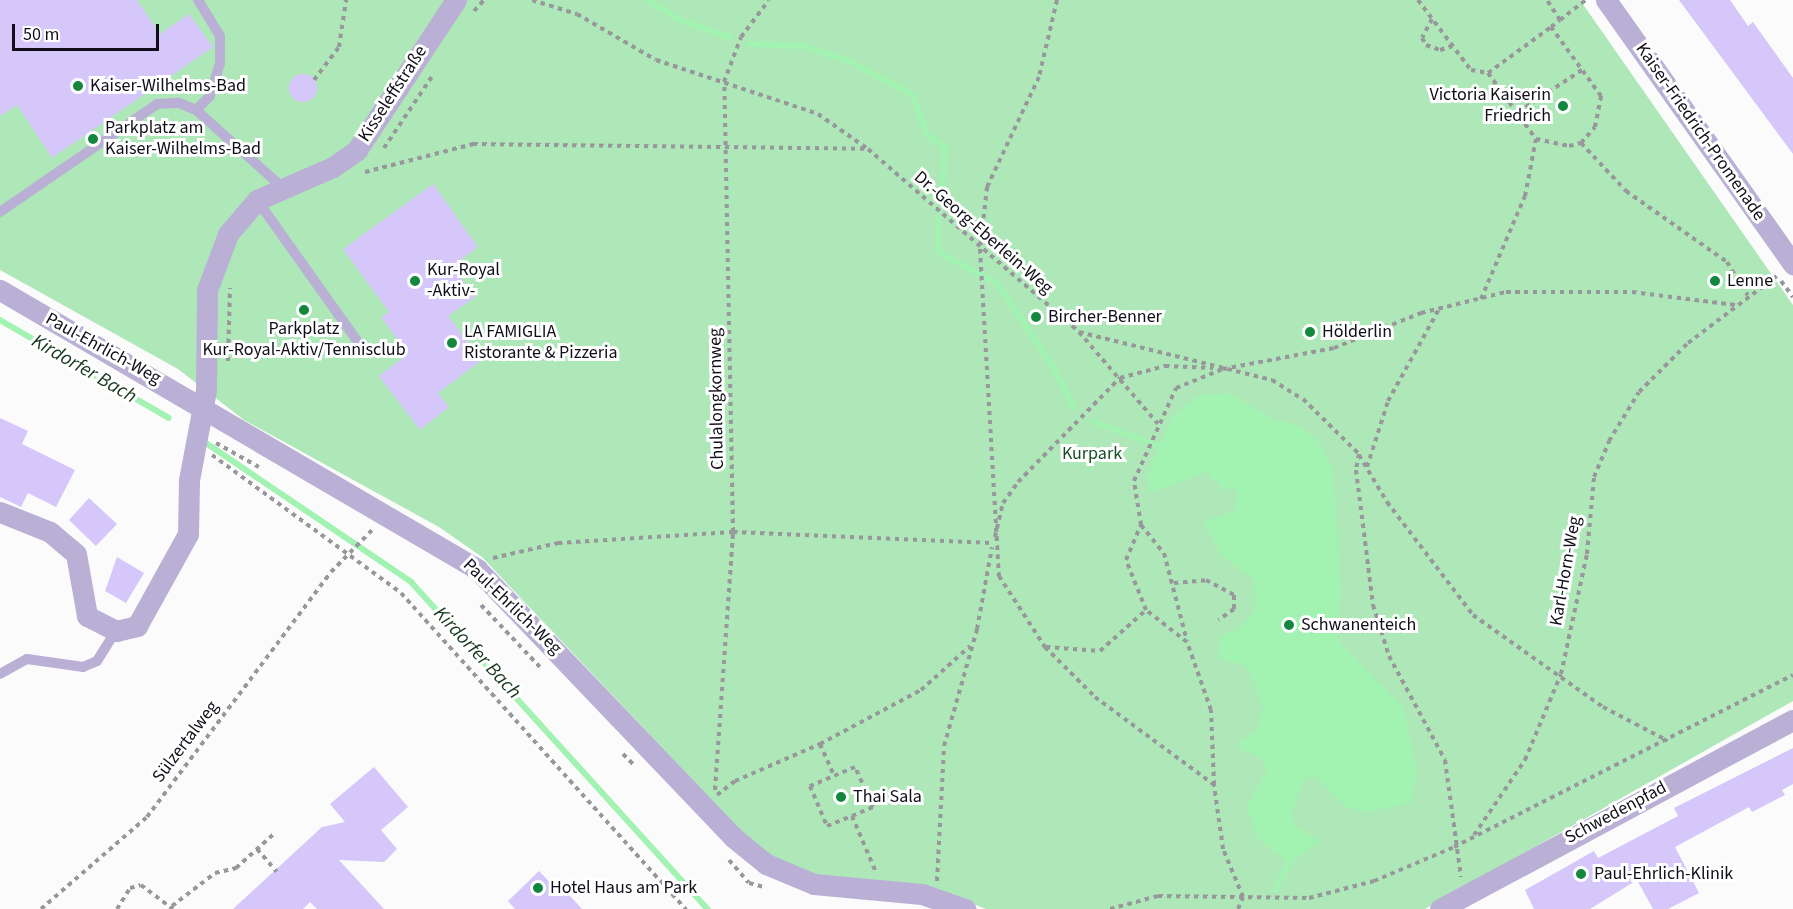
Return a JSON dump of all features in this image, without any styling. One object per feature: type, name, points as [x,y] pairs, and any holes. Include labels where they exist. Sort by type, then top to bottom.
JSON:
[{"type":"street","name":"Kaiser-Friedrich-Promenade","points":[[1606,0],[1785,271]]},
{"type":"street","name":"Kisseleffstraße","points":[[116,631],[139,623],[183,548],[195,448],[204,405],[207,290],[216,258],[236,218],[257,200],[281,186],[333,167],[357,150],[463,7]]},
{"type":"street","name":"Paul-Ehrlich-Weg","points":[[0,290],[204,405],[477,569],[710,802],[733,837],[776,870],[814,884],[883,888],[938,898],[965,909]]},
{"type":"street","points":[[0,512],[50,532],[76,554],[81,606],[97,624],[116,631]]},
{"type":"street","name":"Schwedenpfad","points":[[1451,904],[1793,720]]},
{"type":"lane","points":[[196,110],[210,96],[220,63],[220,36],[198,0]]},
{"type":"lane","points":[[0,212],[157,104],[179,103],[196,110],[281,186]]},
{"type":"lane","points":[[257,200],[363,349]]},
{"type":"lane","points":[[0,674],[27,659],[83,667],[97,661],[116,631]]},
{"type":"path","points":[[314,80],[339,47],[346,0]]},
{"type":"path","points":[[463,7],[484,0]]},
{"type":"path","name":"Dr.-Georg-Eberlein-Weg","points":[[532,0],[577,14],[656,60],[818,114],[868,148],[980,249],[1079,332],[1158,424]]},
{"type":"path","name":"Chulalongkornweg","points":[[710,802],[734,532],[724,82],[741,37],[769,0]]},
{"type":"path","points":[[1057,0],[1039,76],[987,187],[980,249],[993,543],[999,576],[1045,647],[1127,724],[1181,756],[1214,784]]},
{"type":"path","points":[[1418,0],[1471,70],[1488,73],[1536,139],[1554,146],[1581,143],[1602,112],[1601,96],[1551,27]]},
{"type":"path","points":[[1547,0],[1560,20]]},
{"type":"path","points":[[1488,73],[1586,0]]},
{"type":"path","points":[[1432,19],[1422,38],[1426,45],[1440,51],[1452,46]]},
{"type":"path","points":[[380,153],[436,69]]},
{"type":"path","points":[[1517,112],[1582,70]]},
{"type":"path","points":[[1481,298],[1525,196],[1536,139]]},
{"type":"path","points":[[1581,143],[1626,190],[1727,262],[1748,295]]},
{"type":"path","points":[[356,177],[365,172],[473,144],[868,148]]},
{"type":"path","points":[[365,172],[373,162]]},
{"type":"path","points":[[1238,909],[1243,897],[1223,849],[1214,784],[1211,710],[1187,642],[1174,583],[1164,553],[1141,525],[1134,481],[1176,388],[1223,369],[1334,348],[1439,309],[1506,292],[1632,292],[1735,305],[1785,271],[1793,297]]},
{"type":"path","points":[[227,365],[230,281]]},
{"type":"path","name":"Karl-Horn-Weg","points":[[1473,836],[1525,760],[1561,674],[1587,554],[1594,477],[1610,441],[1639,392],[1735,305]]},
{"type":"path","points":[[1367,467],[1388,401],[1439,309]]},
{"type":"path","points":[[1079,332],[1272,380],[1303,399],[1359,454],[1473,615],[1561,674],[1603,707],[1668,741]]},
{"type":"path","points":[[938,898],[937,812],[944,746],[1003,503],[1018,482],[1120,378],[1165,366],[1223,369]]},
{"type":"path","points":[[195,448],[349,550],[401,592],[686,909]]},
{"type":"path","points":[[1359,454],[1356,470],[1373,604],[1389,656],[1446,760],[1454,847],[1451,904]]},
{"type":"path","points":[[1141,525],[1126,560],[1146,610],[1187,642]]},
{"type":"path","name":"Sülzertalweg","points":[[41,909],[147,817],[349,550],[369,532]]},
{"type":"path","points":[[477,569],[504,552],[522,547],[734,532],[993,543]]},
{"type":"path","points":[[1174,583],[1206,580],[1234,595],[1234,609],[1218,620]]},
{"type":"path","points":[[1045,647],[1100,651],[1146,610]]},
{"type":"path","points":[[710,802],[735,781],[820,744],[921,690],[970,646]]},
{"type":"path","points":[[1110,909],[1158,897],[1309,898],[1374,881],[1454,847],[1668,741],[1793,675]]},
{"type":"path","points":[[820,744],[834,776]]},
{"type":"path","points":[[855,767],[873,807],[852,816],[827,826],[810,786],[855,767]]},
{"type":"path","points":[[852,816],[883,888]]},
{"type":"path","points":[[117,909],[130,888],[141,885],[172,908],[257,849],[276,832]]},
{"type":"path","points":[[257,849],[276,872]]},
{"type":"green space","name":"Kurpark","points":[[0,0],[1580,0],[1793,305],[1793,701],[1425,909],[986,909],[937,889],[804,873],[756,847],[482,557],[439,527],[244,420],[178,369],[0,270]]},
{"type":"shaded area","name":"Schwanenteich","points":[[1229,393],[1275,420],[1296,424],[1318,440],[1333,470],[1341,595],[1335,629],[1341,644],[1403,707],[1417,771],[1411,803],[1366,812],[1346,807],[1316,777],[1304,779],[1291,815],[1295,826],[1320,841],[1289,864],[1257,837],[1247,806],[1267,770],[1261,758],[1241,749],[1239,742],[1256,730],[1263,709],[1254,682],[1244,665],[1218,658],[1220,636],[1239,629],[1255,609],[1254,580],[1222,556],[1203,521],[1234,511],[1238,490],[1223,489],[1207,472],[1149,493],[1147,475],[1171,418],[1197,396]]},
{"type":"building","name":"Kaiser-Wilhelms-Bad","points":[[0,0],[137,0],[160,34],[189,14],[213,47],[52,158],[17,105],[0,116]]},
{"type":"building","points":[[1679,0],[1730,0],[1748,26],[1753,22],[1793,78],[1793,154]]},
{"type":"building","points":[[303,74],[313,78],[317,88],[313,98],[303,102],[293,98],[289,88],[293,78]]},
{"type":"building","name":"Kur-Royal -Aktiv-","points":[[433,184],[478,247],[452,266],[475,297],[448,316],[482,360],[438,393],[449,407],[420,430],[379,376],[408,354],[381,317],[389,312],[343,249]]},
{"type":"building","points":[[0,418],[28,431],[22,444],[75,470],[56,507],[28,493],[21,507],[0,497]]},
{"type":"building","points":[[89,498],[117,524],[96,546],[69,520]]},
{"type":"building","points":[[117,557],[144,573],[126,603],[105,591]]},
{"type":"building","points":[[1793,748],[1793,784],[1782,790],[1785,795],[1752,812],[1749,807],[1675,847],[1699,893],[1668,909],[1653,909],[1637,880],[1590,909],[1534,909],[1525,890],[1594,851],[1598,858],[1678,816],[1674,808]]},
{"type":"building","points":[[374,767],[408,807],[381,830],[397,849],[384,862],[339,860],[384,909],[317,909],[310,902],[303,909],[233,909],[322,827],[345,822],[330,804]]},
{"type":"building","name":"Hotel Haus am Park","points":[[539,871],[557,890],[561,886],[582,909],[515,909],[508,901]]},
{"type":"waterway","points":[[648,0],[680,20],[730,37]]},
{"type":"waterway","points":[[749,44],[803,46],[849,61],[913,95],[927,135],[945,147],[942,191]]},
{"type":"waterway","points":[[938,219],[938,252],[997,283],[1053,367],[1074,408]]},
{"type":"waterway","name":"Kirdorfer Bach","points":[[0,320],[169,418]]},
{"type":"waterway","points":[[1092,421],[1159,446]]},
{"type":"waterway","name":"Kirdorfer Bach","points":[[206,443],[411,582],[708,909]]},
{"type":"waterway","name":"Kirdorfer Bach","points":[[1275,890],[1289,864]]},
{"type":"place","name":"Kaiser-Wilhelms-Bad","points":[[78,86]]},
{"type":"place","name":"Victoria Kaiserin Friedrich","points":[[1563,106]]},
{"type":"place","name":"Parkplatz am Kaiser-Wilhelms-Bad","points":[[93,139]]},
{"type":"place","name":"Kur-Royal -Aktiv-","points":[[415,281]]},
{"type":"place","name":"Lenne","points":[[1715,281]]},
{"type":"place","name":"Parkplatz Kur-Royal-Aktiv/Tennisclub","points":[[304,310]]},
{"type":"place","name":"Bircher-Benner","points":[[1036,317]]},
{"type":"place","name":"Hölderlin","points":[[1310,332]]},
{"type":"place","name":"LA FAMIGLIA Ristorante & Pizzeria","points":[[452,343]]},
{"type":"place","name":"Schwanenteich","points":[[1289,625]]},
{"type":"place","name":"Thai Sala","points":[[841,797]]},
{"type":"place","name":"Paul-Ehrlich-Klinik","points":[[1581,874]]},
{"type":"place","name":"Hotel Haus am Park","points":[[538,888]]}]
